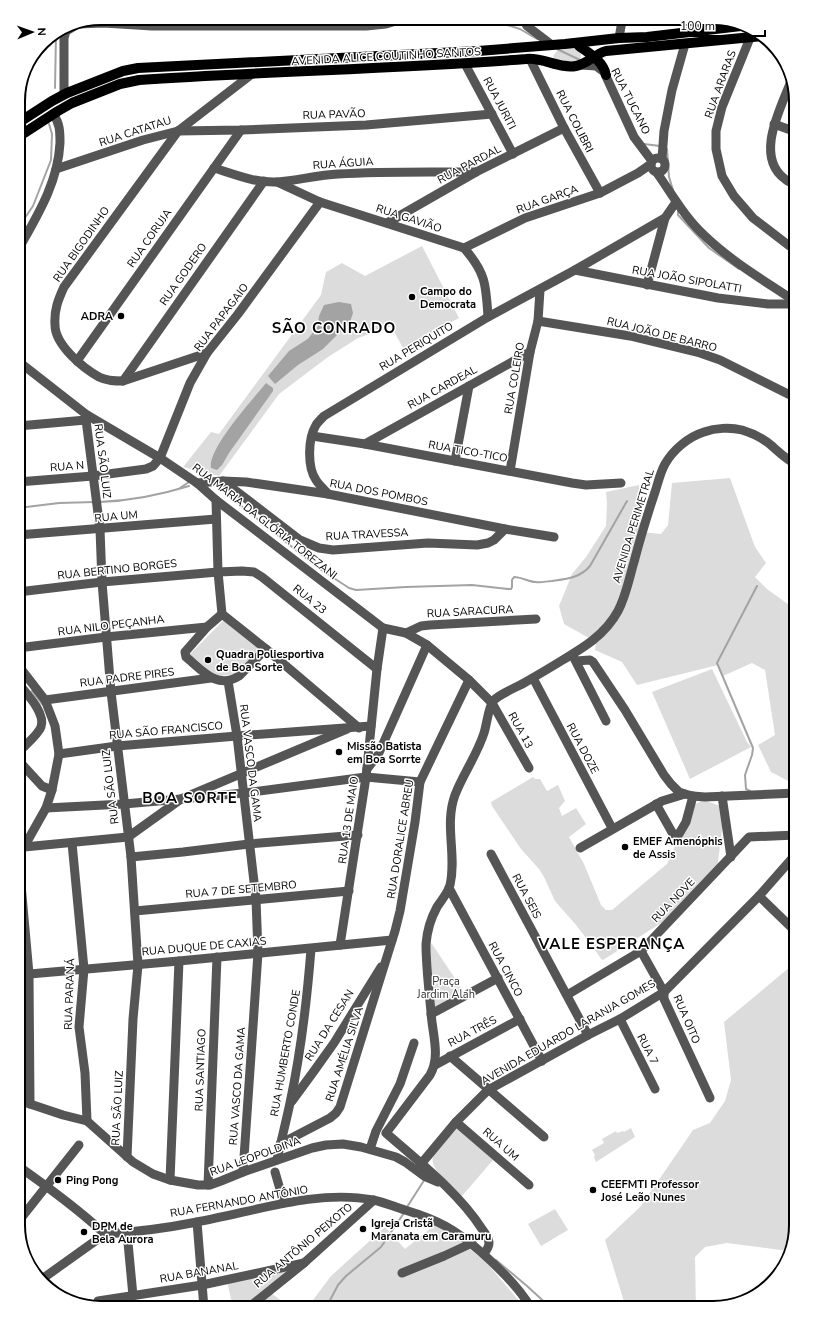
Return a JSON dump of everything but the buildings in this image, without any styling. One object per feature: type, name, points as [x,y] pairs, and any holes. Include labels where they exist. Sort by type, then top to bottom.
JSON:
[{"type":"main road","name":"AVENIDA ALICE COUTINHO SANTOS","points":[[25,119],[64,94],[123,71],[138,68],[478,51],[552,45],[578,45],[619,38],[647,37],[704,25],[723,26]]},
{"type":"main road","name":"AVENIDA ALICE COUTINHO SANTOS","points":[[25,133],[72,104],[133,80],[465,64],[530,58],[553,64],[570,66],[581,64],[606,51],[754,37]]},
{"type":"main road","points":[[552,45],[550,56],[553,64]]},
{"type":"main road","points":[[578,45],[593,57],[605,71]]},
{"type":"main road","points":[[578,45],[583,51],[584,57],[581,64]]},
{"type":"main road","points":[[605,71],[603,58],[606,51]]},
{"type":"street","points":[[136,25],[161,25]]},
{"type":"street","points":[[328,25],[374,25]]},
{"type":"street","points":[[530,25],[552,45]]},
{"type":"street","points":[[619,38],[621,25]]},
{"type":"street","points":[[64,94],[65,34]]},
{"type":"street","name":"RUA ARARAS","points":[[750,38],[722,107],[716,131],[716,150],[722,176],[734,196],[753,218],[789,246]]},
{"type":"street","points":[[667,187],[664,163],[664,131],[672,90],[685,44]]},
{"type":"street","name":"RUA COLIBRI","points":[[530,58],[564,128],[600,193]]},
{"type":"street","name":"RUA JURITI","points":[[465,64],[513,154]]},
{"type":"street","name":"RUA TUCANO","points":[[581,64],[596,66],[605,71],[634,137],[676,202],[704,235],[730,258],[789,298]]},
{"type":"street","name":"RUA CATATAU","points":[[56,170],[143,140],[178,131],[252,74]]},
{"type":"street","points":[[788,88],[774,124],[770,143],[771,157],[776,170],[784,179],[789,182]]},
{"type":"street","points":[[25,238],[45,203],[56,170],[60,131],[58,120],[54,114]]},
{"type":"street","name":"RUA PAVÃO","points":[[178,131],[366,125],[492,114]]},
{"type":"street","points":[[774,124],[789,129]]},
{"type":"street","name":"RUA PARDAL","points":[[387,223],[476,172],[564,128]]},
{"type":"street","name":"RUA CORUJA","points":[[77,361],[241,130]]},
{"type":"street","name":"RUA BIGODINHO","points":[[178,131],[64,287],[56,307],[54,326],[60,342],[77,361],[100,377],[112,381],[123,381],[207,353]]},
{"type":"street","name":"RUA GARÇA","points":[[464,248],[525,218],[600,193],[638,173],[653,167],[656,158],[664,163]]},
{"type":"street","points":[[653,167],[662,172],[664,163]]},
{"type":"street","name":"RUA ÁGUIA","points":[[214,168],[242,177],[277,182],[337,174],[476,172]]},
{"type":"street","name":"RUA GODERO","points":[[123,381],[264,181]]},
{"type":"street","name":"RUA GAVIÃO","points":[[277,182],[320,202],[464,248]]},
{"type":"street","name":"RUA PAPAGAIO","points":[[160,458],[190,383],[207,353],[238,314],[320,202]]},
{"type":"street","name":"RUA PERIQUITO","points":[[328,494],[316,480],[310,469],[312,436],[316,425],[324,416],[488,317],[540,290],[665,218],[676,202]]},
{"type":"street","points":[[647,285],[665,218]]},
{"type":"street","points":[[464,248],[474,260],[483,276],[487,294],[488,317]]},
{"type":"street","name":"RUA JOÃO SIPOLATTI","points":[[575,270],[718,298],[768,304],[789,303]]},
{"type":"street","name":"RUA COLEIRO","points":[[510,471],[530,352],[538,321],[540,290]]},
{"type":"street","name":"RUA JOÃO DE BARRO","points":[[538,321],[630,336],[700,353],[720,360],[789,394]]},
{"type":"street","name":"RUA CARDEAL","points":[[365,444],[530,352]]},
{"type":"street","name":"RUA MARIA DA GLÓRIA TOREZANI","points":[[25,370],[86,417],[160,458],[197,483],[216,500],[384,628],[406,633],[427,646],[469,680],[492,703]]},
{"type":"street","points":[[455,461],[469,386]]},
{"type":"street","points":[[25,425],[86,417]]},
{"type":"street","name":"RUA SÃO LUIZ","points":[[86,417],[100,529],[106,637],[117,746],[131,857],[138,965],[133,1019],[127,1157]]},
{"type":"street","name":"AVENIDA PERIMETRAL","points":[[492,703],[496,698],[574,658],[604,631],[618,611],[626,593],[645,522],[661,472],[668,460],[692,437],[712,430],[739,429],[770,444],[789,461]]},
{"type":"street","name":"RUA TICO-TICO","points":[[312,436],[365,444],[586,485],[621,483]]},
{"type":"street","name":"RUA N","points":[[25,481],[93,476],[146,469],[153,466],[160,458]]},
{"type":"street","name":"RUA DOS POMBOS","points":[[197,483],[223,481],[246,482],[328,494],[505,529],[554,537]]},
{"type":"street","name":"RUA TRAVESSA","points":[[223,481],[300,540],[319,548],[333,550],[428,544],[477,545],[494,540],[505,529]]},
{"type":"street","points":[[216,500],[218,572],[222,614],[266,649],[359,728]]},
{"type":"street","name":"RUA UM","points":[[25,534],[216,519]]},
{"type":"street","name":"RUA BERTINO BORGES","points":[[25,591],[102,582],[218,572]]},
{"type":"street","name":"RUA 23","points":[[218,572],[254,572],[377,669]]},
{"type":"street","points":[[222,614],[207,627],[185,652],[186,657],[211,678],[228,681],[239,676],[266,649]]},
{"type":"street","name":"RUA SARACURA","points":[[406,633],[421,626],[430,624],[536,620]]},
{"type":"street","name":"RUA NILO PEÇANHA","points":[[25,647],[207,627]]},
{"type":"street","name":"RUA 13 DE MAIO","points":[[340,945],[367,773],[377,669],[384,628]]},
{"type":"street","points":[[367,773],[378,755],[427,646]]},
{"type":"street","points":[[574,658],[606,721]]},
{"type":"street","points":[[574,658],[590,660],[593,662],[626,710],[664,774],[675,788],[689,795]]},
{"type":"street","points":[[25,674],[46,700],[55,726],[59,754],[52,790],[46,808],[25,842]]},
{"type":"street","name":"RUA PADRE PIRES","points":[[46,700],[211,678]]},
{"type":"street","name":"RUA DOZE","points":[[533,678],[612,828]]},
{"type":"street","name":"RUA DORALICE ABREU","points":[[392,940],[400,911],[420,782],[469,680]]},
{"type":"street","name":"RUA VASCO DA GAMA","points":[[228,681],[237,736],[256,900],[258,953],[243,1172]]},
{"type":"street","points":[[25,692],[37,707],[42,722],[39,730],[25,745]]},
{"type":"street","points":[[484,1254],[489,1245],[487,1238],[463,1203],[386,1133],[430,1076],[435,1065],[426,943],[427,935],[434,914],[449,888],[452,866],[450,829],[451,810],[458,788],[480,744],[492,703]]},
{"type":"street","name":"RUA 13","points":[[492,703],[528,768]]},
{"type":"street","name":"RUA SÃO FRANCISCO","points":[[59,754],[117,746],[371,726]]},
{"type":"street","points":[[25,849],[128,837],[181,799],[347,729]]},
{"type":"street","points":[[25,768],[42,786],[52,790]]},
{"type":"street","points":[[46,808],[124,804],[244,793],[367,773],[420,782]]},
{"type":"street","points":[[580,848],[612,828],[670,798],[689,795],[722,796],[789,793]]},
{"type":"street","points":[[656,804],[673,834],[679,834],[686,822],[689,795]]},
{"type":"street","points":[[722,796],[731,857]]},
{"type":"street","points":[[131,857],[249,844],[358,835]]},
{"type":"street","name":"RUA NOVE","points":[[567,995],[641,951],[749,837],[789,835]]},
{"type":"street","name":"RUA PARANÁ","points":[[72,843],[84,969],[79,1027],[85,1073],[87,1121]]},
{"type":"street","name":"RUA SEIS","points":[[491,854],[588,1035]]},
{"type":"street","name":"AVENIDA EDUARDO LARANJA GOMES","points":[[421,1164],[456,1122],[488,1090],[620,1019],[664,992],[759,896],[789,862]]},
{"type":"street","name":"RUA CINCO","points":[[449,888],[542,1061]]},
{"type":"street","name":"RUA 7 DE SETEMBRO","points":[[135,911],[349,891]]},
{"type":"street","points":[[759,896],[789,925]]},
{"type":"street","points":[[25,919],[29,974],[30,1104]]},
{"type":"street","name":"RUA DUQUE DE CAXIAS","points":[[25,974],[311,949],[392,940]]},
{"type":"street","name":"RUA AMÉLIA SILVA","points":[[280,1144],[330,1118],[340,1107],[392,940]]},
{"type":"street","name":"RUA HUMBERTO CONDE","points":[[277,1160],[290,1103],[305,1008],[311,949]]},
{"type":"street","name":"RUA OITO","points":[[641,951],[664,992],[664,999],[710,1098]]},
{"type":"street","name":"RUA SANTIAGO","points":[[208,1185],[217,957]]},
{"type":"street","name":"RUA DA CESAN","points":[[290,1103],[330,1048],[386,959]]},
{"type":"street","points":[[170,1180],[179,961]]},
{"type":"street","points":[[431,1014],[498,978]]},
{"type":"street","name":"RUA TRÊS","points":[[435,1065],[520,1019]]},
{"type":"street","name":"RUA 7","points":[[620,1019],[656,1089]]},
{"type":"street","points":[[370,1149],[376,1131],[400,1084],[414,1044]]},
{"type":"street","points":[[450,1056],[544,1137]]},
{"type":"street","points":[[25,1102],[87,1121]]},
{"type":"street","name":"RUA LEOPOLDINA","points":[[87,1121],[127,1157],[146,1171],[170,1180],[193,1184],[208,1185],[312,1148],[326,1145],[352,1145],[396,1157],[424,1176],[441,1182]]},
{"type":"street","name":"RUA UM","points":[[456,1122],[529,1185]]},
{"type":"street","points":[[25,1213],[79,1145]]},
{"type":"street","points":[[25,1171],[93,1223],[104,1234],[45,1276]]},
{"type":"street","points":[[275,1172],[284,1203]]},
{"type":"street","name":"RUA FERNANDO ANTÔNIO","points":[[104,1234],[197,1222],[284,1203],[314,1199],[349,1198],[374,1200],[438,1221],[458,1232],[484,1254],[515,1286],[526,1301]]},
{"type":"street","name":"RUA ANTÔNIO PEIXOTO","points":[[257,1301],[304,1263],[374,1200]]},
{"type":"street","points":[[197,1222],[203,1301]]},
{"type":"street","points":[[127,1232],[133,1296]]},
{"type":"street","points":[[402,1273],[472,1243]]},
{"type":"street","name":"RUA BANANAL","points":[[98,1301],[202,1285],[304,1263]]},
{"type":"green space","points":[[575,47],[581,54],[580,60],[574,63],[555,60],[553,56],[557,51]]},
{"type":"green space","points":[[422,246],[459,318],[403,348],[391,326],[358,338],[328,357],[279,394],[219,476],[183,467],[211,432],[219,434],[321,295],[326,272],[342,263],[365,276]]},
{"type":"green space","points":[[730,478],[755,547],[766,563],[755,577],[767,589],[789,605],[789,781],[771,772],[758,745],[775,735],[765,670],[752,663],[723,676],[718,665],[637,685],[622,662],[595,650],[596,642],[564,624],[559,606],[572,574],[586,557],[606,526],[606,492],[639,485],[641,532],[661,534],[668,525],[672,483]]},
{"type":"green space","points":[[225,619],[260,648],[240,673],[215,677],[189,655]]},
{"type":"green space","points":[[712,669],[747,742],[751,747],[690,779],[652,692]]},
{"type":"green space","points":[[533,777],[535,779],[540,779],[547,791],[558,785],[565,801],[559,808],[562,816],[576,808],[586,824],[569,837],[584,864],[601,905],[606,910],[612,910],[667,864],[693,805],[704,800],[720,806],[724,814],[717,870],[669,918],[603,960],[601,959],[576,925],[555,901],[539,869],[521,849],[492,806],[491,802]]},
{"type":"green space","name":"Praça Jardim Alah","points":[[430,941],[464,992],[434,1010]]},
{"type":"green space","points":[[789,968],[789,1230],[785,1249],[784,1251],[727,1243],[705,1247],[695,1257],[696,1301],[624,1301],[605,1240],[641,1206],[693,1130],[710,1123],[725,1101],[731,1080],[724,1022]]},
{"type":"green space","points":[[456,1127],[493,1160],[462,1196],[447,1183],[437,1171],[433,1159],[436,1151]]},
{"type":"green space","points":[[631,1128],[635,1137],[596,1162],[594,1157],[595,1155],[592,1150],[604,1143],[602,1139],[616,1131],[617,1133],[624,1132]]},
{"type":"green space","points":[[555,1209],[568,1230],[541,1246],[528,1224]]},
{"type":"green space","points":[[437,1223],[486,1262],[519,1301],[312,1301],[331,1276],[385,1227],[405,1249]]},
{"type":"green space","points":[[301,1265],[255,1301],[231,1301],[227,1281]]},
{"type":"green space","points":[[271,1293],[282,1301],[262,1301]]},
{"type":"shaded area","points":[[339,302],[351,304],[353,313],[350,322],[323,349],[298,365],[275,384],[268,376],[289,351],[317,333],[319,316],[324,305]]},
{"type":"shaded area","points":[[266,383],[273,388],[273,391],[222,465],[217,470],[211,468],[216,449],[223,437],[242,411]]},
{"type":"waterway","points":[[507,25],[520,29],[537,39]]},
{"type":"waterway","points":[[55,88],[56,40]]},
{"type":"waterway","points":[[557,49],[580,60]]},
{"type":"waterway","points":[[25,218],[33,206],[51,160],[52,134],[49,124]]},
{"type":"waterway","points":[[644,144],[660,146]]},
{"type":"waterway","points":[[667,149],[669,177],[673,190]]},
{"type":"waterway","points":[[678,209],[678,215],[709,248],[739,269]]},
{"type":"waterway","points":[[309,339],[320,325]]},
{"type":"waterway","points":[[180,488],[189,482]]},
{"type":"waterway","points":[[99,502],[144,497],[189,486]]},
{"type":"waterway","points":[[219,488],[317,567],[349,588],[356,590],[472,585],[511,589],[512,580],[514,577],[533,582],[562,580],[572,577],[582,573],[590,566],[627,501]]},
{"type":"waterway","points":[[25,507],[59,503],[95,502]]},
{"type":"waterway","points":[[750,791],[746,789],[745,775],[753,748],[717,663],[757,586]]},
{"type":"waterway","points":[[32,691],[42,704]]},
{"type":"waterway","points":[[407,1207],[425,1179]]},
{"type":"waterway","points":[[330,1301],[338,1285],[346,1276],[381,1247],[404,1213]]},
{"type":"waterway","points":[[496,1260],[543,1301]]},
{"type":"place","name":"Campo do Democrata","points":[[412,297]]},
{"type":"place","name":"ADRA","points":[[121,316]]},
{"type":"place","name":"Quadra Poliesportiva de Boa Sorte","points":[[208,660]]},
{"type":"place","name":"Missão Batista em Boa Sorrte","points":[[339,752]]},
{"type":"place","name":"EMEF Amenóphis de Assis","points":[[625,847]]},
{"type":"place","name":"Ping Pong","points":[[58,1180]]},
{"type":"place","name":"CEEFMTI Professor José Leão Nunes","points":[[593,1190]]},
{"type":"place","name":"Igreja Cristã Maranata em Caramuru","points":[[363,1229]]},
{"type":"place","name":"DPM de Bela Aurora","points":[[84,1232]]},
{"type":"district","name":"SÃO CONRADO","points":[[334,328]]},
{"type":"district","name":"BOA SORTE","points":[[190,798]]},
{"type":"district","name":"VALE ESPERANÇA","points":[[612,944]]}]
